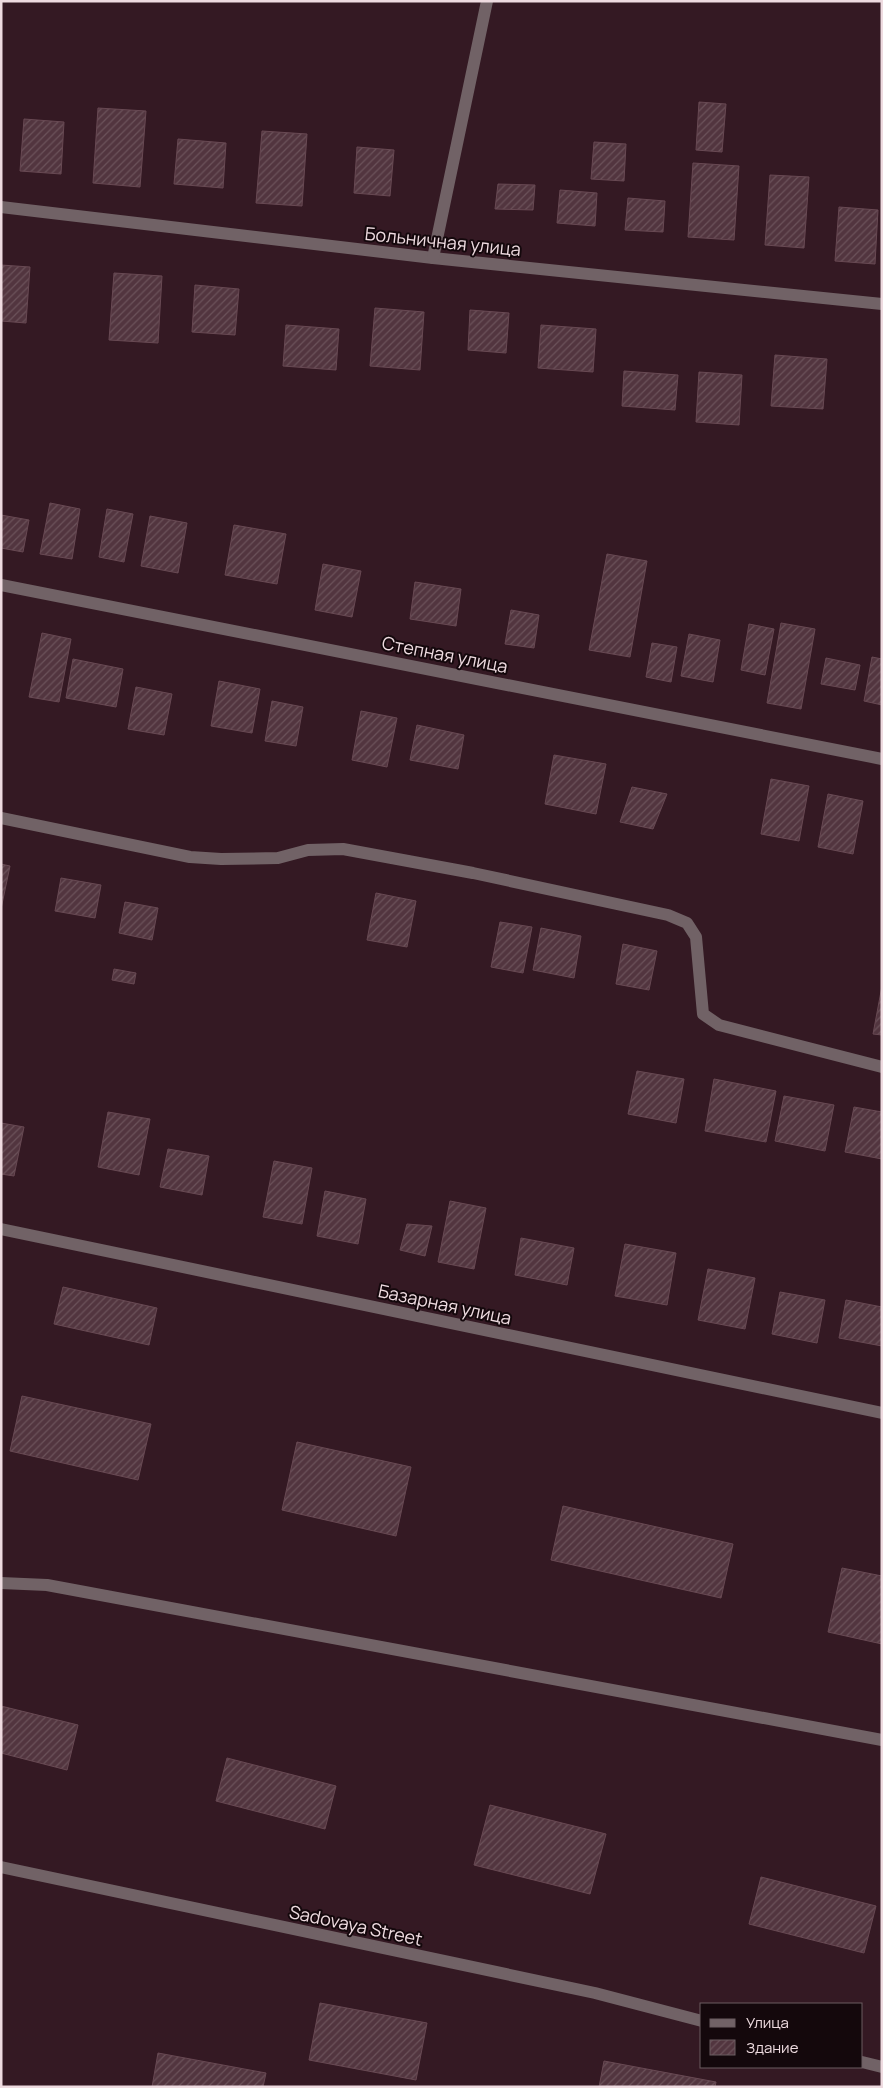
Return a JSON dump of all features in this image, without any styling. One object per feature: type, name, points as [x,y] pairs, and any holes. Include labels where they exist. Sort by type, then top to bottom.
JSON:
[{"type":"street","points":[[433,258],[488,1]]},
{"type":"street","name":"Больничная улица","points":[[1,206],[433,258],[882,304]]},
{"type":"street","name":"Степная улица","points":[[1,585],[882,759]]},
{"type":"street","points":[[1,818],[198,858],[221,860],[278,858],[308,850],[343,849],[474,873],[668,915],[687,923],[696,937],[703,1014],[719,1025],[882,1067]]},
{"type":"street","name":"Базарная улица","points":[[1,1229],[882,1413]]},
{"type":"street","points":[[1,1583],[47,1585],[882,1740]]},
{"type":"street","name":"Sadovaya Street","points":[[1,1867],[594,1993],[700,2020]]},
{"type":"street","points":[[863,2062],[882,2067]]},
{"type":"building","points":[[699,102],[726,104],[722,152],[696,150]]},
{"type":"building","points":[[98,108],[146,111],[140,187],[93,183]]},
{"type":"building","points":[[24,119],[64,122],[61,174],[20,171]]},
{"type":"building","points":[[262,131],[307,134],[302,206],[256,203]]},
{"type":"building","points":[[178,139],[226,143],[223,188],[174,184]]},
{"type":"building","points":[[594,142],[626,144],[624,181],[591,179]]},
{"type":"building","points":[[357,147],[394,150],[390,196],[354,193]]},
{"type":"building","points":[[693,163],[739,166],[734,240],[688,237]]},
{"type":"building","points":[[770,175],[809,177],[804,248],[765,245]]},
{"type":"building","points":[[498,184],[535,185],[533,210],[495,209]]},
{"type":"building","points":[[560,190],[597,193],[595,226],[557,223]]},
{"type":"building","points":[[628,198],[665,201],[663,232],[625,230]]},
{"type":"building","points":[[839,207],[878,210],[875,264],[835,261]]},
{"type":"building","points":[[1,265],[30,267],[26,323],[1,321]]},
{"type":"building","points":[[114,273],[162,276],[158,343],[109,340]]},
{"type":"building","points":[[195,285],[239,289],[235,335],[192,332]]},
{"type":"building","points":[[375,308],[424,312],[420,370],[370,366]]},
{"type":"building","points":[[470,310],[509,313],[506,353],[468,350]]},
{"type":"building","points":[[286,325],[339,329],[336,370],[283,366]]},
{"type":"building","points":[[541,325],[596,329],[593,372],[538,368]]},
{"type":"building","points":[[775,355],[827,359],[823,409],[771,406]]},
{"type":"building","points":[[624,371],[678,375],[675,410],[622,406]]},
{"type":"building","points":[[699,372],[742,375],[739,425],[696,422]]},
{"type":"building","points":[[50,503],[80,509],[72,559],[40,554]]},
{"type":"building","points":[[107,509],[133,514],[124,562],[99,557]]},
{"type":"building","points":[[1,515],[29,520],[23,552],[1,548]]},
{"type":"building","points":[[150,516],[187,523],[178,573],[141,566]]},
{"type":"building","points":[[234,525],[286,534],[277,584],[225,575]]},
{"type":"building","points":[[607,554],[647,561],[630,657],[589,650]]},
{"type":"building","points":[[323,564],[361,571],[352,617],[315,610]]},
{"type":"building","points":[[415,582],[461,589],[456,626],[410,619]]},
{"type":"building","points":[[511,610],[539,615],[534,648],[505,644]]},
{"type":"building","points":[[781,623],[815,629],[801,709],[767,703]]},
{"type":"building","points":[[749,624],[774,629],[765,675],[741,670]]},
{"type":"building","points":[[42,633],[71,639],[59,702],[29,697]]},
{"type":"building","points":[[689,634],[720,640],[713,682],[681,676]]},
{"type":"building","points":[[652,643],[677,647],[671,682],[646,677]]},
{"type":"building","points":[[872,657],[882,659],[882,705],[864,701]]},
{"type":"building","points":[[826,658],[860,665],[855,690],[821,684]]},
{"type":"building","points":[[73,659],[123,669],[116,707],[66,698]]},
{"type":"building","points":[[219,681],[260,689],[252,733],[211,726]]},
{"type":"building","points":[[136,687],[172,694],[164,735],[128,729]]},
{"type":"building","points":[[272,701],[303,707],[296,746],[265,741]]},
{"type":"building","points":[[361,711],[397,718],[387,767],[352,760]]},
{"type":"building","points":[[417,725],[464,735],[458,769],[410,760]]},
{"type":"building","points":[[554,755],[606,764],[596,814],[545,804]]},
{"type":"building","points":[[771,779],[809,786],[799,841],[761,834]]},
{"type":"building","points":[[632,787],[667,794],[653,829],[620,822]]},
{"type":"building","points":[[828,794],[863,801],[853,854],[818,847]]},
{"type":"building","points":[[1,864],[10,866],[1,909]]},
{"type":"building","points":[[61,878],[101,885],[95,918],[55,911]]},
{"type":"building","points":[[376,893],[416,901],[407,947],[367,940]]},
{"type":"building","points":[[125,902],[158,908],[152,940],[119,933]]},
{"type":"building","points":[[500,922],[532,927],[523,973],[491,967]]},
{"type":"building","points":[[541,928],[581,936],[574,978],[533,970]]},
{"type":"building","points":[[623,944],[657,951],[649,990],[616,984]]},
{"type":"building","points":[[114,969],[136,973],[134,984],[112,980]]},
{"type":"building","points":[[882,986],[882,1035],[873,1034]]},
{"type":"building","points":[[637,1071],[684,1079],[676,1123],[628,1114]]},
{"type":"building","points":[[714,1079],[776,1091],[766,1142],[705,1131]]},
{"type":"building","points":[[784,1096],[834,1105],[825,1151],[775,1141]]},
{"type":"building","points":[[854,1107],[882,1112],[882,1159],[845,1152]]},
{"type":"building","points":[[108,1112],[150,1119],[139,1175],[98,1167]]},
{"type":"building","points":[[1,1123],[24,1127],[14,1176],[1,1174]]},
{"type":"building","points":[[168,1149],[209,1156],[202,1195],[160,1187]]},
{"type":"building","points":[[274,1161],[312,1168],[302,1224],[263,1217]]},
{"type":"building","points":[[325,1191],[366,1199],[358,1244],[317,1236]]},
{"type":"building","points":[[450,1201],[486,1208],[474,1269],[438,1262]]},
{"type":"building","points":[[407,1224],[432,1226],[425,1256],[400,1250]]},
{"type":"building","points":[[521,1238],[574,1248],[567,1285],[515,1275]]},
{"type":"building","points":[[625,1244],[676,1253],[667,1305],[615,1296]]},
{"type":"building","points":[[708,1269],[755,1278],[745,1329],[698,1320]]},
{"type":"building","points":[[63,1287],[157,1308],[149,1345],[54,1324]]},
{"type":"building","points":[[780,1292],[825,1300],[817,1343],[772,1334]]},
{"type":"building","points":[[846,1300],[882,1307],[882,1346],[839,1338]]},
{"type":"building","points":[[22,1396],[151,1424],[138,1480],[10,1451]]},
{"type":"building","points":[[297,1442],[411,1467],[396,1536],[282,1510]]},
{"type":"building","points":[[563,1506],[733,1544],[721,1598],[551,1560]]},
{"type":"building","points":[[842,1568],[882,1576],[882,1644],[828,1632]]},
{"type":"building","points":[[1,1706],[78,1725],[67,1770],[1,1753]]},
{"type":"building","points":[[227,1758],[336,1786],[325,1829],[216,1801]]},
{"type":"building","points":[[490,1805],[606,1834],[590,1894],[474,1865]]},
{"type":"building","points":[[761,1877],[876,1906],[864,1953],[749,1924]]},
{"type":"building","points":[[320,2003],[427,2023],[416,2080],[309,2060]]},
{"type":"building","points":[[158,2053],[266,2073],[263,2087],[152,2087]]},
{"type":"building","points":[[604,2061],[716,2082],[715,2087],[599,2087]]}]
